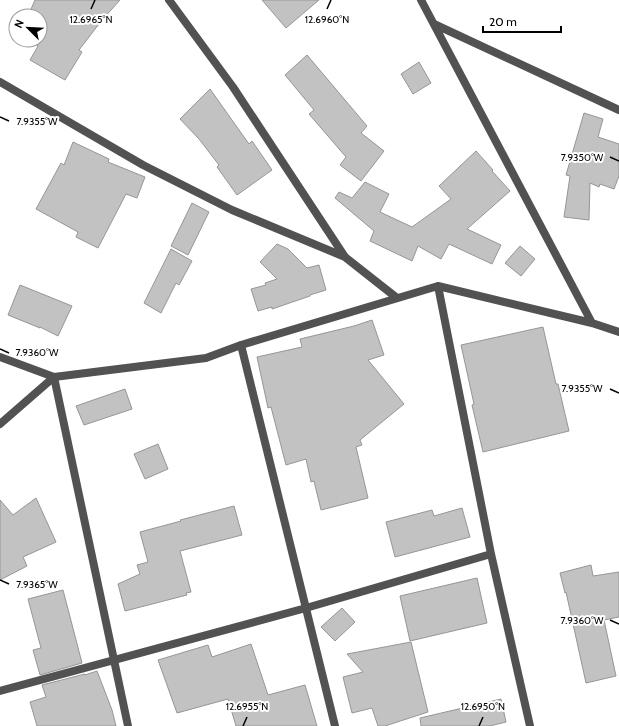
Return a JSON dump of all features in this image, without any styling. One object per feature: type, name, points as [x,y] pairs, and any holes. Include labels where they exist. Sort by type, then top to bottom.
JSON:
[{"type":"street","points":[[169,0],[233,87],[345,258]]},
{"type":"street","points":[[421,0],[592,324]]},
{"type":"street","points":[[434,24],[619,110]]},
{"type":"street","points":[[0,82],[143,165],[232,210],[345,258],[397,298]]},
{"type":"street","points":[[438,286],[491,554],[530,726]]},
{"type":"street","points":[[0,357],[54,377],[206,358],[241,345],[438,286],[619,332]]},
{"type":"street","points":[[241,345],[335,726]]},
{"type":"street","points":[[0,424],[54,377]]},
{"type":"street","points":[[54,377],[128,726]]},
{"type":"street","points":[[0,691],[306,608],[491,554]]},
{"type":"building","points":[[35,0],[120,0],[102,20],[79,50],[82,52],[65,80],[30,60],[37,48],[48,48],[48,8],[32,8]]},
{"type":"building","points":[[262,0],[319,0],[286,28]]},
{"type":"building","points":[[307,55],[367,126],[361,133],[384,151],[361,181],[340,165],[346,157],[309,114],[314,110],[285,75]]},
{"type":"building","points":[[419,62],[431,83],[413,94],[401,74]]},
{"type":"building","points":[[210,89],[249,144],[252,141],[272,170],[237,195],[217,167],[219,165],[199,139],[180,119]]},
{"type":"building","points":[[584,113],[603,119],[598,137],[619,144],[619,176],[614,189],[600,184],[599,187],[590,183],[589,220],[564,217],[570,176],[566,175]]},
{"type":"building","points":[[73,142],[109,159],[108,162],[145,177],[137,198],[126,194],[98,248],[76,237],[78,232],[36,209],[61,163],[64,165]]},
{"type":"building","points":[[476,151],[510,191],[467,229],[501,245],[492,264],[449,244],[441,259],[418,246],[412,261],[370,241],[374,231],[335,198],[339,192],[352,198],[365,182],[389,194],[380,212],[412,227],[451,199],[439,186]]},
{"type":"building","points":[[192,203],[209,212],[188,255],[171,246]]},
{"type":"building","points":[[277,244],[288,249],[307,268],[319,265],[326,290],[272,309],[272,307],[258,311],[251,289],[266,285],[265,283],[277,279],[260,262]]},
{"type":"building","points":[[520,246],[535,259],[521,276],[505,263]]},
{"type":"building","points":[[171,249],[192,261],[179,285],[176,283],[161,313],[144,303]]},
{"type":"building","points":[[20,285],[72,306],[58,336],[40,327],[8,315]]},
{"type":"building","points":[[372,320],[384,355],[368,360],[404,404],[360,440],[362,445],[356,447],[368,498],[321,510],[314,481],[311,482],[306,459],[286,465],[271,407],[268,408],[257,357],[302,347],[300,339],[354,326]]},
{"type":"building","points":[[543,327],[556,384],[558,384],[569,431],[483,452],[472,405],[474,404],[461,345]]},
{"type":"building","points":[[125,389],[132,409],[84,425],[76,406]]},
{"type":"building","points":[[158,444],[168,469],[145,479],[134,454]]},
{"type":"building","points":[[36,498],[56,542],[23,557],[27,566],[0,580],[0,500],[13,515]]},
{"type":"building","points":[[234,506],[242,535],[180,551],[191,592],[186,593],[187,595],[125,611],[118,584],[140,574],[137,565],[148,562],[140,532]]},
{"type":"building","points":[[462,508],[470,537],[395,557],[386,522],[432,510],[434,516]]},
{"type":"building","points":[[591,565],[593,576],[619,572],[619,617],[604,620],[616,676],[586,683],[566,592],[565,593],[560,573]]},
{"type":"building","points":[[477,578],[487,623],[410,641],[400,596]]},
{"type":"building","points":[[63,590],[82,663],[40,675],[33,650],[41,648],[28,599]]},
{"type":"building","points":[[342,608],[355,622],[335,641],[321,627]]},
{"type":"building","points":[[411,642],[428,712],[385,726],[378,726],[372,708],[352,713],[343,677],[363,672],[347,654]]},
{"type":"building","points":[[251,644],[268,695],[305,685],[317,726],[236,726],[228,699],[177,713],[158,660],[208,645],[212,657]]},
{"type":"building","points":[[97,671],[112,710],[116,726],[37,726],[30,702],[46,697],[42,685]]},
{"type":"building","points":[[501,699],[506,722],[490,726],[421,726],[420,718]]}]
